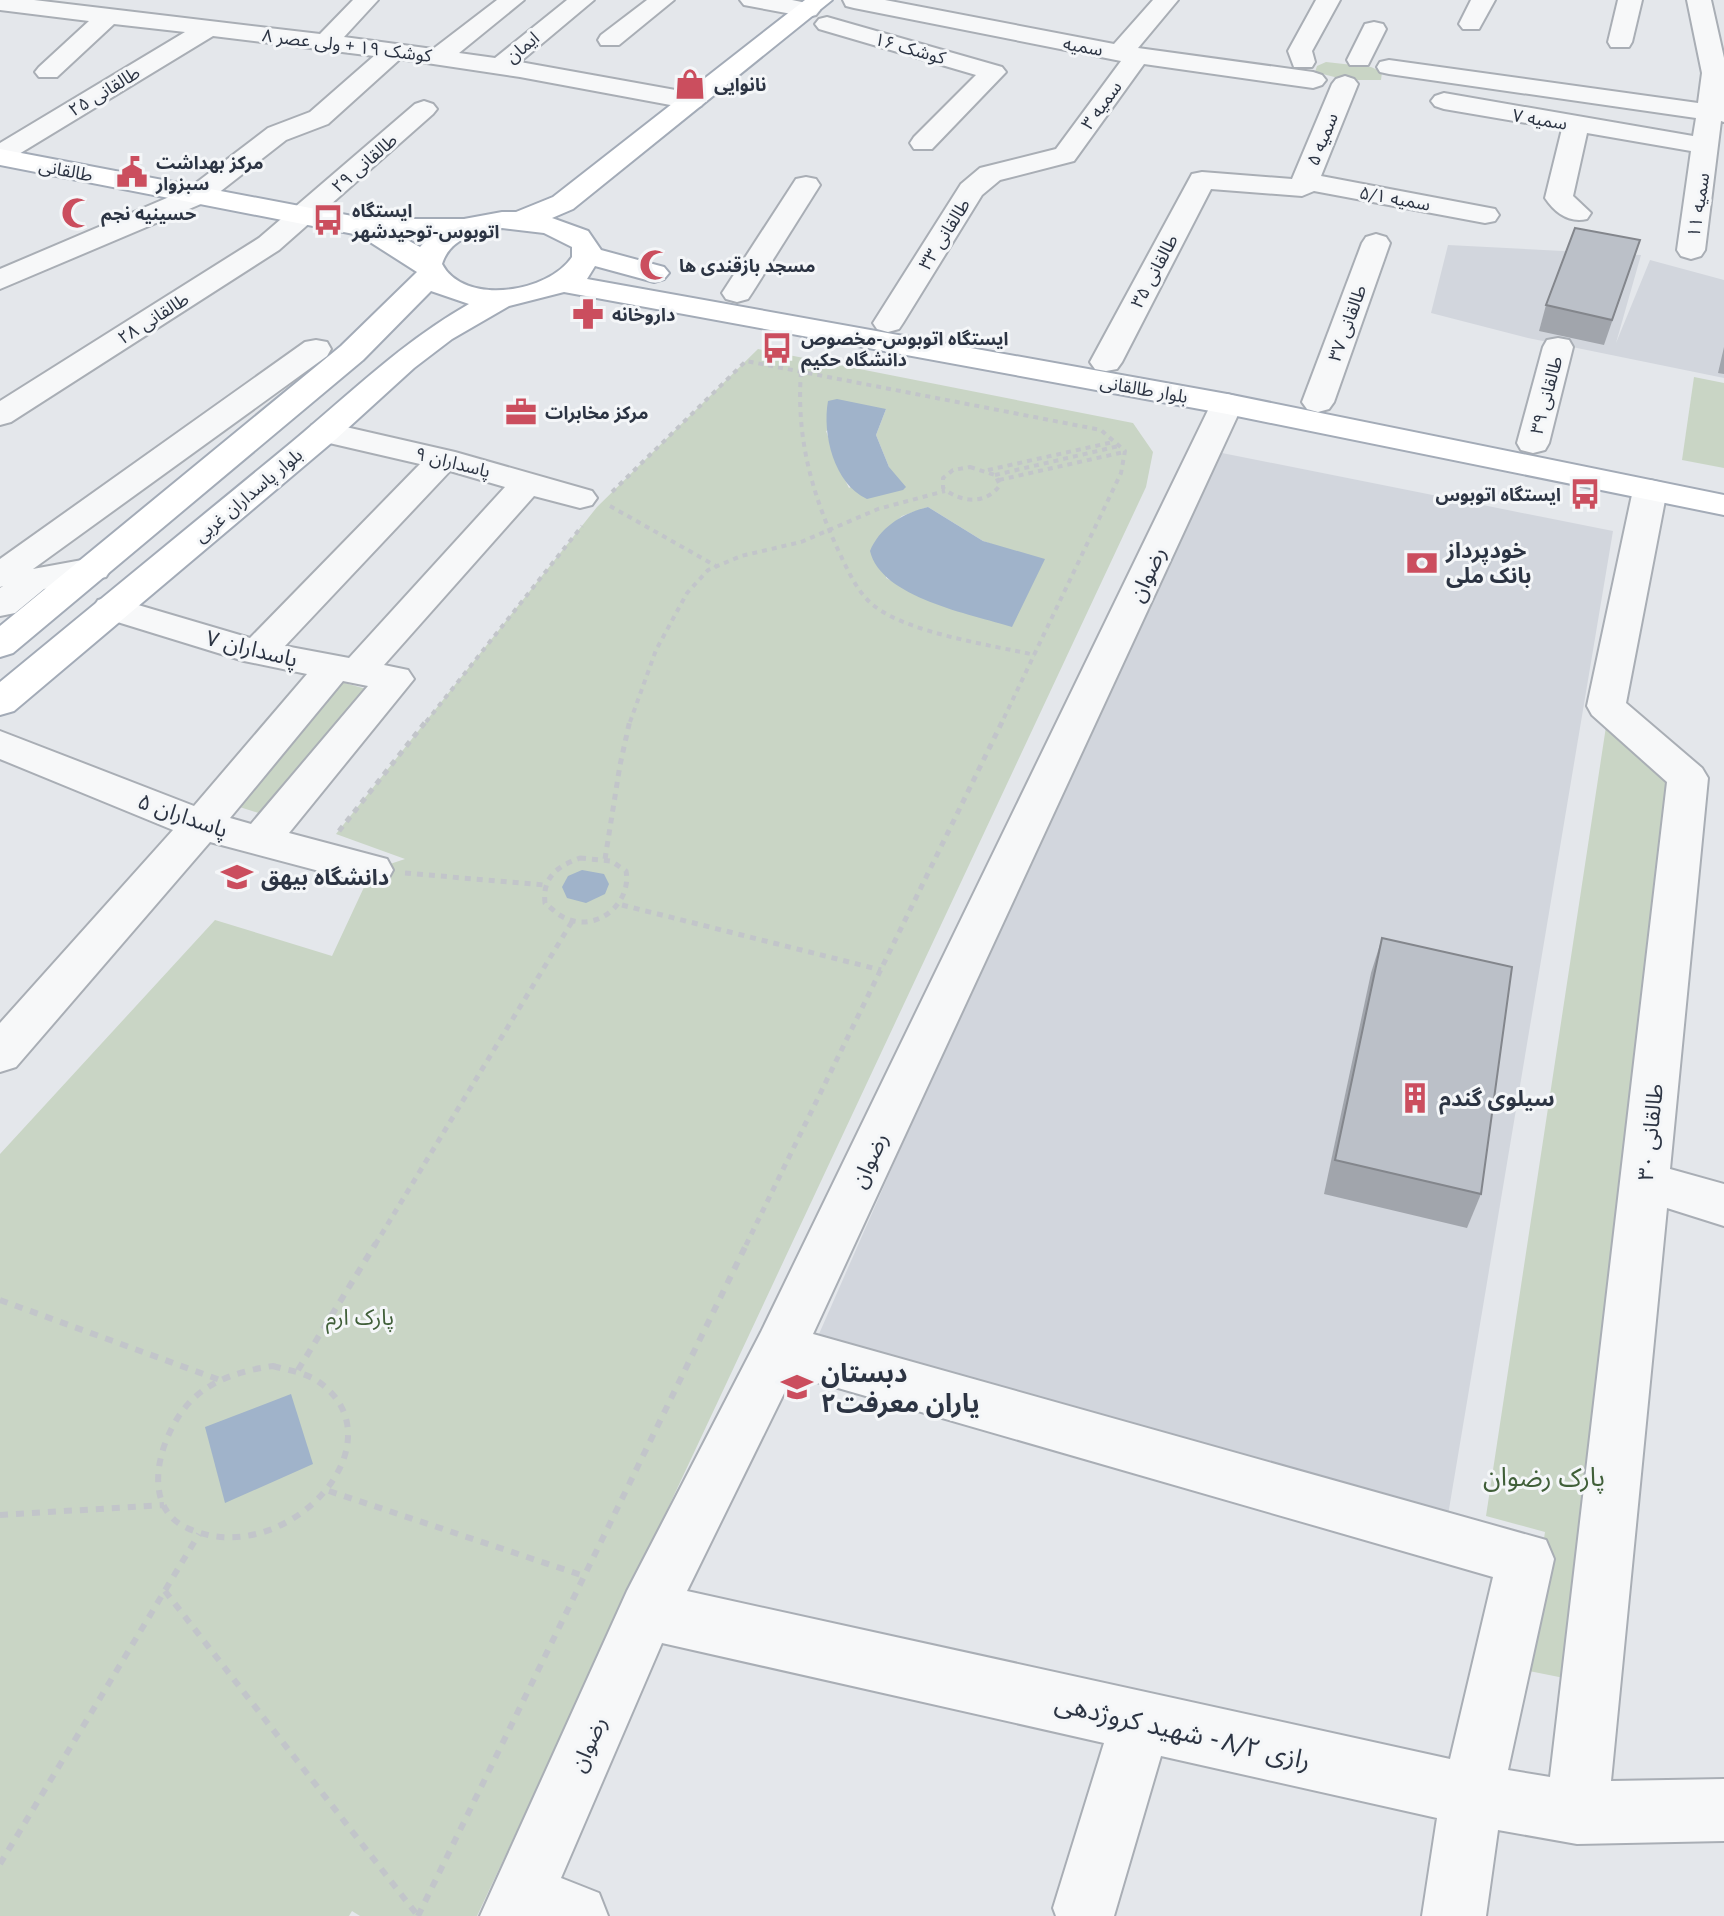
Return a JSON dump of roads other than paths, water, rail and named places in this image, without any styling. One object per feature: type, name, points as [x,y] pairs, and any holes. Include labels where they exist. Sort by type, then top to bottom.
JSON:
[{"type":"main road","points":[[368,228],[465,228],[522,220],[563,203],[746,58],[818,11],[854,0]]},
{"type":"main road","points":[[368,228],[430,268],[437,281],[458,292],[503,297],[534,292],[561,283],[579,269],[583,248],[603,204],[642,169],[777,65],[818,11]]},
{"type":"main road","points":[[746,58],[777,65]]},
{"type":"main road","name":"طالقانی","points":[[0,156],[368,228]]},
{"type":"main road","name":"بلوار طالقانی","points":[[522,220],[564,228],[583,248],[737,293],[1724,481]]},
{"type":"main road","name":"بلوار پاسداران غربی","points":[[0,645],[352,353],[430,268],[428,256],[442,240],[465,228]]},
{"type":"main road","name":"بلوار طالقانی","points":[[561,283],[1227,404],[1724,505]]},
{"type":"main road","name":"بلوار پاسداران غربی","points":[[0,702],[324,432],[403,361],[441,333],[503,297]]},
{"type":"street","points":[[325,43],[366,0]]},
{"type":"street","points":[[438,57],[512,0]]},
{"type":"street","name":"ایمان","points":[[501,65],[582,0]]},
{"type":"street","points":[[610,40],[662,0]]},
{"type":"street","name":"کوشک ۱۶","points":[[752,0],[818,11],[939,57],[993,72],[923,143]]},
{"type":"street","name":"سمیه","points":[[854,0],[973,26],[1129,54],[1328,63]]},
{"type":"street","name":"سمیه ۳","points":[[1065,155],[1166,0]]},
{"type":"street","points":[[1328,0],[1300,51],[1328,63],[1382,78]]},
{"type":"street","points":[[1471,24],[1483,0]]},
{"type":"street","points":[[1620,42],[1630,0]]},
{"type":"street","name":"کوشک ۱۹ + ولی عصر ۸","points":[[0,3],[209,22],[325,43],[586,78],[692,101]]},
{"type":"street","name":"سمیه ۱۱","points":[[1691,250],[1707,146],[1716,113],[1708,6]]},
{"type":"street","points":[[939,57],[991,9]]},
{"type":"street","points":[[48,72],[96,10]]},
{"type":"street","name":"طالقانی ۲۵","points":[[0,156],[209,22]]},
{"type":"street","points":[[1328,63],[1374,29]]},
{"type":"street","points":[[0,280],[198,195],[277,134],[319,118],[393,52]]},
{"type":"street","points":[[1328,63],[1345,84],[1382,78],[1530,73],[1716,113]]},
{"type":"street","points":[[1513,115],[1530,73]]},
{"type":"street","name":"سمیه ۷","points":[[1382,78],[1513,115],[1707,146]]},
{"type":"street","name":"سمیه ۵","points":[[1202,180],[1302,188],[1345,84]]},
{"type":"street","name":"طالقانی ۲۹","points":[[303,216],[424,109]]},
{"type":"street","points":[[1576,125],[1559,198],[1577,213]]},
{"type":"street","name":"طالقانی ۳۳","points":[[888,323],[971,190],[990,174],[1065,155]]},
{"type":"street","name":"طالقانی ۳۵","points":[[1106,362],[1202,180]]},
{"type":"street","name":"سمیه ۵/۱","points":[[1305,181],[1485,215]]},
{"type":"street","points":[[737,293],[806,185]]},
{"type":"street","name":"طالقانی ۲۸","points":[[0,415],[261,249],[303,216]]},
{"type":"street","name":"طالقانی ۳۷","points":[[1318,402],[1376,243]]},
{"type":"street","name":"طالقانی ۳۹","points":[[1533,443],[1558,347]]},
{"type":"street","points":[[0,606],[11,572],[316,349]]},
{"type":"street","name":"رضوان","points":[[536,1909],[647,1611],[780,1348],[1227,404]]},
{"type":"street","name":"پاسداران ۹","points":[[324,432],[528,482],[584,508]]},
{"type":"street","points":[[257,653],[443,459]]},
{"type":"street","points":[[0,1054],[201,825],[362,673],[528,482]]},
{"type":"street","name":"طالقانی ۳۰","points":[[1577,1813],[1688,778],[1606,706],[1650,490]]},
{"type":"street","points":[[11,572],[93,569]]},
{"type":"street","name":"پاسداران ۷","points":[[111,608],[257,653],[362,673]]},
{"type":"street","points":[[261,839],[362,673]]},
{"type":"street","name":"پاسداران ۵","points":[[0,744],[201,825],[372,870]]},
{"type":"street","points":[[1645,1182],[1724,1205]]},
{"type":"street","points":[[780,1348],[1526,1559],[1472,1795],[1454,1916]]},
{"type":"street","name":"رازی ۸/۲ - شهید کروژدهی","points":[[647,1611],[1472,1795],[1577,1813],[1724,1810]]},
{"type":"street","points":[[1085,1908],[1141,1721]]},
{"type":"water","points":[[837,399],[886,409],[876,435],[889,467],[906,487],[903,490],[867,499],[846,482],[833,457],[827,428],[828,401]]},
{"type":"water","points":[[928,507],[983,541],[1045,559],[1012,627],[930,602],[891,581],[878,567],[870,551],[874,542],[901,517]]},
{"type":"water","points":[[582,870],[604,874],[609,884],[605,894],[586,903],[567,898],[562,887],[568,876]]},
{"type":"water","points":[[291,1394],[313,1464],[225,1503],[205,1427]]},
{"type":"place","name":"نانوایی","points":[[690,84]]},
{"type":"place","name":"مرکز بهداشت سبزوار","points":[[132,172]]},
{"type":"place","name":"حسینیه نجم","points":[[77,213]]},
{"type":"place","name":"ایستگاه اتوبوس-توحیدشهر","points":[[328,220]]},
{"type":"place","name":"مسجد بازقندی ها","points":[[655,265]]},
{"type":"place","name":"داروخانه","points":[[588,314]]},
{"type":"place","name":"ایستگاه اتوبوس-مخصوص دانشگاه حکیم","points":[[777,348]]},
{"type":"place","name":"مرکز مخابرات","points":[[521,412]]},
{"type":"place","name":"ایستگاه اتوبوس","points":[[1585,494]]},
{"type":"place","name":"خودپرداز بانک ملی","points":[[1422,563]]},
{"type":"place","name":"دانشگاه بیهق","points":[[237,877]]},
{"type":"place","name":"سیلوی گندم","points":[[1415,1098]]},
{"type":"place","name":"دبستان یاران معرفت۲","points":[[797,1387]]},
{"type":"park label","name":"پارک ارم","points":[[360,1317]]},
{"type":"park label","name":"پارک رضوان","points":[[1544,1476]]}]
